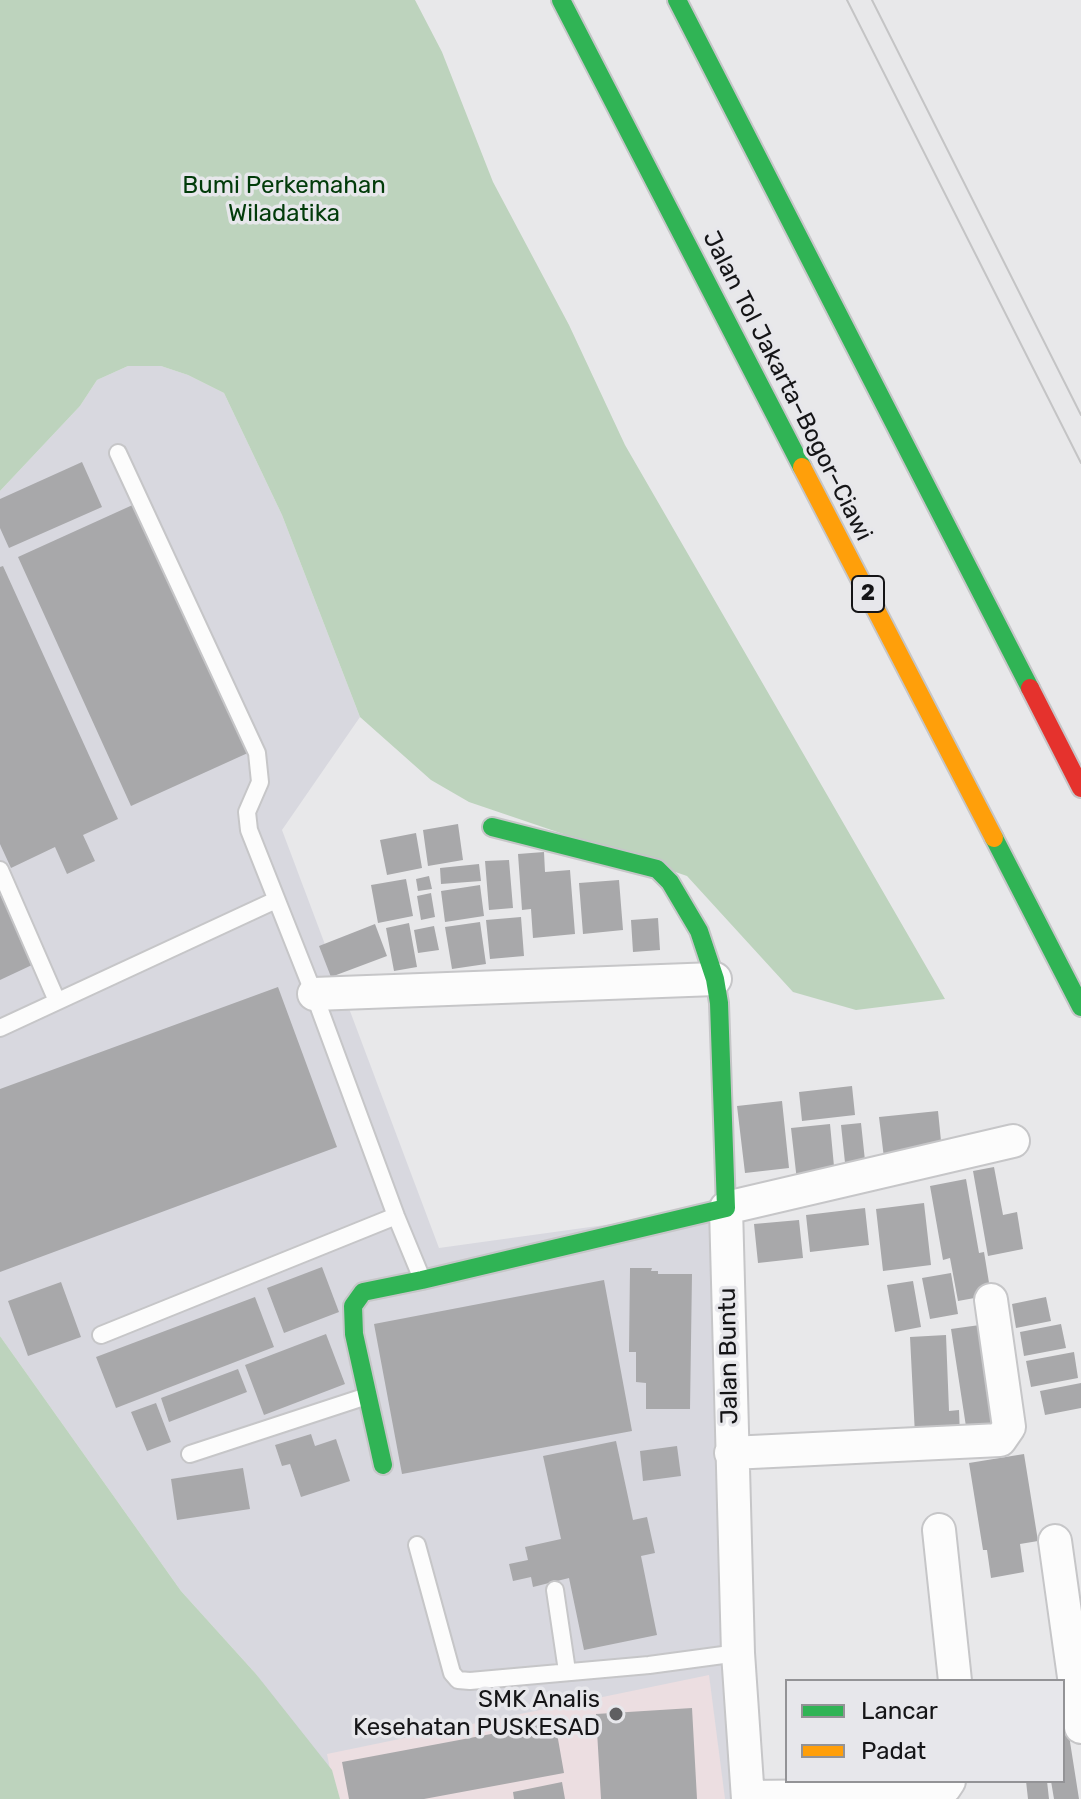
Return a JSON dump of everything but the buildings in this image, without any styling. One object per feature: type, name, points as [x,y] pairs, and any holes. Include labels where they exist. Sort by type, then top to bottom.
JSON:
[{"type":"main road","name":"Jalan Tol Jakarta–Bogor–Ciawi","points":[[561,0],[1081,1007]]},
{"type":"main road","points":[[677,0],[1081,788]]},
{"type":"main road","points":[[383,1465],[354,1334],[353,1306],[363,1292],[726,1208],[719,1003],[715,979],[699,931],[670,882],[657,869],[492,827]]},
{"type":"street","points":[[314,994],[715,979]]},
{"type":"street","points":[[726,1208],[1013,1141]]},
{"type":"street","name":"Jalan Buntu","points":[[726,1208],[738,1653],[748,1798]]},
{"type":"street","points":[[731,1453],[1000,1440],[1009,1427],[991,1300]]},
{"type":"street","points":[[939,1530],[955,1679]]},
{"type":"street","points":[[1055,1541],[1081,1727]]},
{"type":"street","points":[[748,1798],[933,1795],[948,1783]]},
{"type":"lane","points":[[118,453],[257,753],[260,782],[247,812],[249,830],[422,1280]]},
{"type":"lane","points":[[0,870],[57,1001]]},
{"type":"lane","points":[[0,1028],[276,900]]},
{"type":"lane","points":[[101,1335],[396,1216]]},
{"type":"lane","points":[[190,1454],[368,1396]]},
{"type":"lane","points":[[417,1545],[452,1673],[458,1680],[649,1665],[738,1653]]},
{"type":"lane","points":[[555,1590],[567,1671]]},
{"type":"shaded area","points":[[128,366],[161,366],[224,393],[282,515],[360,717],[282,830],[439,1248],[720,1209],[744,1799],[340,1799],[256,1674],[181,1591],[0,1336],[0,491],[80,406],[97,380]]},
{"type":"shaded area","name":"SMK Analis Kesehatan PUSKESAD","points":[[709,1675],[725,1799],[336,1799],[327,1754]]},
{"type":"green space","name":"Bumi Perkemahan Wiladatika","points":[[0,0],[415,0],[442,52],[493,182],[569,325],[625,445],[945,999],[856,1010],[793,992],[687,876],[469,802],[431,780],[360,717],[282,515],[224,393],[161,366],[128,366],[97,380],[80,406],[0,491]]},
{"type":"green space","points":[[0,1336],[181,1591],[256,1674],[332,1770],[340,1799],[0,1799]]},
{"type":"tram line","points":[[847,0],[1081,463]]},
{"type":"tram line","points":[[872,0],[1081,415]]},
{"type":"traffic: fast","points":[[561,0],[802,467]]},
{"type":"traffic: fast","points":[[677,0],[1030,688]]},
{"type":"traffic: fast","points":[[383,1465],[354,1334],[353,1306],[363,1292],[726,1208],[719,1003],[715,979],[699,931],[670,882],[657,869],[492,827]]},
{"type":"traffic: fast","points":[[994,838],[1081,1007]]},
{"type":"traffic: slow","points":[[802,467],[994,838]]},
{"type":"traffic: jam","points":[[1030,688],[1081,788]]},
{"type":"place","name":"SMK Analis Kesehatan PUSKESAD","points":[[616,1714]]}]
